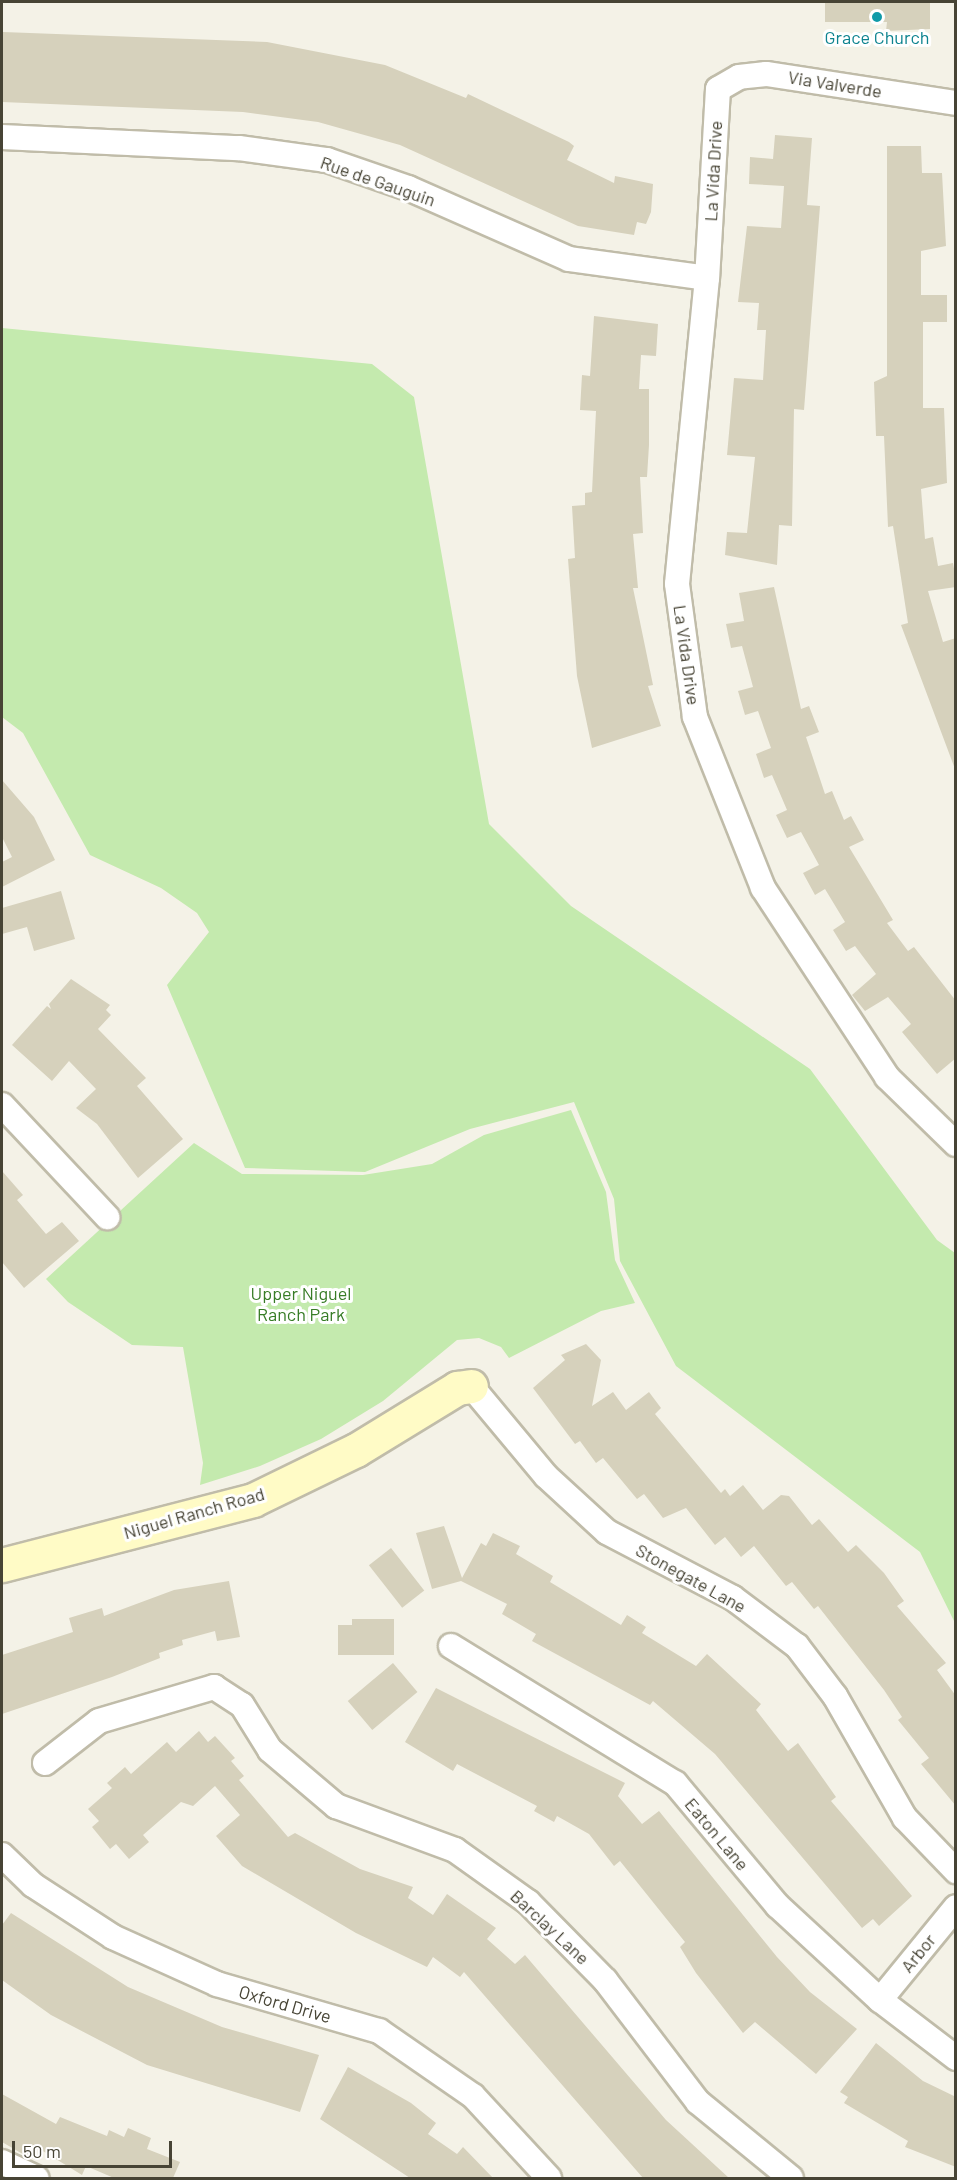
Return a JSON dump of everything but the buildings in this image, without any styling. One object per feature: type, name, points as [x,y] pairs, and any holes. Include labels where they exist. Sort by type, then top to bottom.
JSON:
[{"type":"street","name":"Via Valverde","points":[[718,89],[739,77],[766,74],[956,103]]},
{"type":"street","name":"La Vida Drive","points":[[718,89],[707,278],[677,584],[695,717],[763,888],[888,1077],[956,1144]]},
{"type":"street","name":"Rue de Gauguin","points":[[2,137],[239,147],[327,160],[408,188],[568,259],[707,278]]},
{"type":"street","points":[[2,1105],[107,1217]]},
{"type":"street","name":"Niguel Ranch Road","points":[[2,1565],[253,1500],[356,1450],[457,1388],[471,1386]]},
{"type":"street","name":"Stonegate Lane","points":[[471,1386],[546,1476],[607,1532],[733,1598],[797,1646],[836,1696],[905,1818],[956,1871]]},
{"type":"street","name":"Eaton Lane","points":[[452,1646],[675,1783],[778,1906],[880,2000],[956,2058]]},
{"type":"street","name":"Barclay Lane","points":[[45,1763],[99,1721],[214,1687],[242,1705],[270,1750],[336,1806],[455,1850],[528,1902],[605,1980],[698,2102],[781,2176]]},
{"type":"street","name":"Oxford Drive","points":[[2,1855],[33,1885],[113,1937],[218,1984],[379,2031],[473,2096],[549,2178]]},
{"type":"street","name":"Arbor","points":[[880,2000],[956,1906]]},
{"type":"street","points":[[2,2162],[37,2178]]},
{"type":"green space","points":[[2,328],[372,364],[414,397],[489,824],[571,906],[810,1069],[937,1240],[955,1253],[955,1623],[920,1552],[676,1366],[620,1261],[614,1199],[574,1102],[470,1129],[365,1172],[245,1168],[167,985],[209,932],[197,913],[161,888],[90,855],[23,733],[2,717]]},
{"type":"green space","name":"Upper Niguel Ranch Park","points":[[571,1110],[606,1192],[615,1260],[635,1303],[601,1311],[509,1358],[501,1347],[479,1338],[457,1340],[383,1401],[321,1439],[260,1466],[200,1485],[203,1463],[183,1347],[132,1345],[68,1302],[46,1279],[194,1143],[242,1174],[363,1175],[432,1164],[484,1135]]},
{"type":"place","name":"Grace Church","points":[[877,17]]}]
